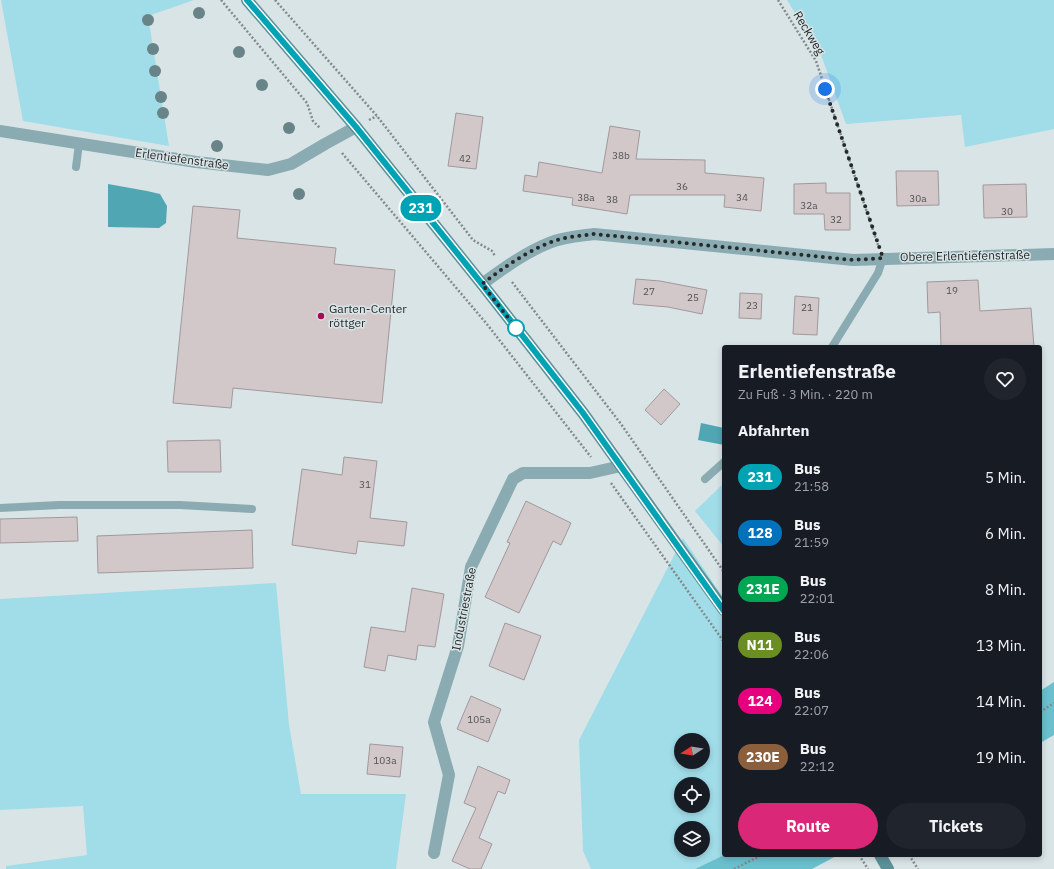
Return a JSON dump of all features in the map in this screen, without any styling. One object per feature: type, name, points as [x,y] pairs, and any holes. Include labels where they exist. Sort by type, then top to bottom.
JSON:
[{"type":"street","points":[[247,0],[356,127],[583,413],[722,607]]},
{"type":"street","name":"Erlentiefenstraße","points":[[0,131],[196,162],[268,170],[291,164],[356,127]]},
{"type":"street","name":"Obere Erlentiefenstraße","points":[[482,284],[518,258],[549,243],[594,234],[853,260],[1054,254]]},
{"type":"street","name":"Industriestraße","points":[[434,853],[449,775],[434,722],[458,646],[471,567],[513,479],[523,473],[590,473],[621,466]]},
{"type":"street","points":[[881,857],[888,869]]},
{"type":"lane","points":[[76,168],[79,144]]},
{"type":"lane","points":[[833,345],[878,273],[883,258]]},
{"type":"lane","points":[[706,479],[722,464]]},
{"type":"lane","points":[[0,508],[59,505],[180,505],[252,509]]},
{"type":"path","points":[[221,0],[308,103],[313,121],[331,140],[486,323],[602,470],[722,639]]},
{"type":"path","points":[[275,0],[377,116],[473,240],[492,251],[502,269],[621,424],[722,569]]},
{"type":"path","name":"Reckweg","points":[[778,0],[816,61],[883,258]]},
{"type":"path","points":[[1042,711],[1054,703]]},
{"type":"path","points":[[734,869],[758,857]]},
{"type":"path","points":[[860,857],[868,869]]},
{"type":"path","points":[[910,857],[918,869]]},
{"type":"shaded area","points":[[1,0],[194,0],[148,16],[169,146],[23,121]]},
{"type":"shaded area","points":[[787,0],[1054,0],[1054,129],[965,147],[961,115],[846,124],[821,55]]},
{"type":"shaded area","points":[[108,184],[160,194],[167,206],[166,223],[159,228],[108,227]]},
{"type":"shaded area","points":[[701,423],[722,428],[722,445],[698,440]]},
{"type":"shaded area","points":[[722,485],[722,545],[695,511]]},
{"type":"shaded area","points":[[683,538],[722,596],[722,856],[695,869],[591,869],[583,851],[579,740]]},
{"type":"shaded area","points":[[276,583],[289,725],[301,794],[406,794],[396,869],[6,869],[6,866],[87,855],[83,806],[0,810],[0,599]]},
{"type":"shaded area","points":[[1054,682],[1054,735],[1042,742],[1042,690]]},
{"type":"shaded area","points":[[722,856],[834,857],[812,869],[695,869]]},
{"type":"building","points":[[456,113],[483,117],[476,169],[448,166]]},
{"type":"building","points":[[610,126],[640,131],[636,159],[705,160],[705,173],[764,178],[761,211],[724,207],[725,195],[630,195],[627,214],[572,205],[573,198],[523,191],[525,175],[537,177],[539,162],[602,173]]},
{"type":"building","points":[[896,171],[938,171],[939,205],[897,206]]},
{"type":"building","points":[[826,183],[826,193],[850,193],[850,230],[825,230],[824,214],[794,214],[794,184]]},
{"type":"building","points":[[1026,184],[1027,217],[984,218],[983,185]]},
{"type":"building","points":[[193,206],[240,210],[237,238],[336,248],[334,264],[395,270],[382,403],[233,388],[231,408],[173,403]]},
{"type":"building","points":[[636,279],[660,281],[707,290],[702,314],[668,307],[633,304]]},
{"type":"building","points":[[978,280],[980,311],[1031,308],[1034,345],[941,345],[940,312],[928,313],[927,282]]},
{"type":"building","points":[[740,293],[762,294],[761,319],[739,318]]},
{"type":"building","points":[[795,296],[819,298],[817,335],[793,334]]},
{"type":"building","points":[[664,389],[680,404],[661,425],[645,410]]},
{"type":"building","points":[[220,440],[221,472],[168,472],[167,441]]},
{"type":"building","points":[[344,457],[377,461],[370,518],[407,522],[404,546],[358,541],[356,554],[292,545],[302,469],[342,475]]},
{"type":"building","points":[[526,501],[571,523],[561,545],[553,541],[519,613],[485,597],[510,543],[507,542]]},
{"type":"building","points":[[77,517],[78,541],[0,543],[0,519]]},
{"type":"building","points":[[252,530],[253,568],[98,573],[97,536]]},
{"type":"building","points":[[412,588],[444,594],[435,647],[418,645],[416,660],[388,655],[385,671],[364,667],[371,627],[405,632]]},
{"type":"building","points":[[505,623],[541,636],[524,680],[489,666]]},
{"type":"building","points":[[471,696],[501,709],[488,742],[457,729]]},
{"type":"building","points":[[370,744],[403,747],[400,777],[367,774]]},
{"type":"building","points":[[478,766],[510,780],[505,794],[498,791],[479,838],[492,844],[481,869],[470,869],[452,861],[476,808],[464,803]]},
{"type":"bus line","name":"231","points":[[247,0],[356,127],[583,413],[722,608]]},
{"type":"place","name":"Garten-Center röttger","points":[[321,316]]},
{"type":"route","points":[[516,328],[482,284],[518,258],[549,243],[573,237],[594,234],[853,260],[883,258],[825,89]]}]
